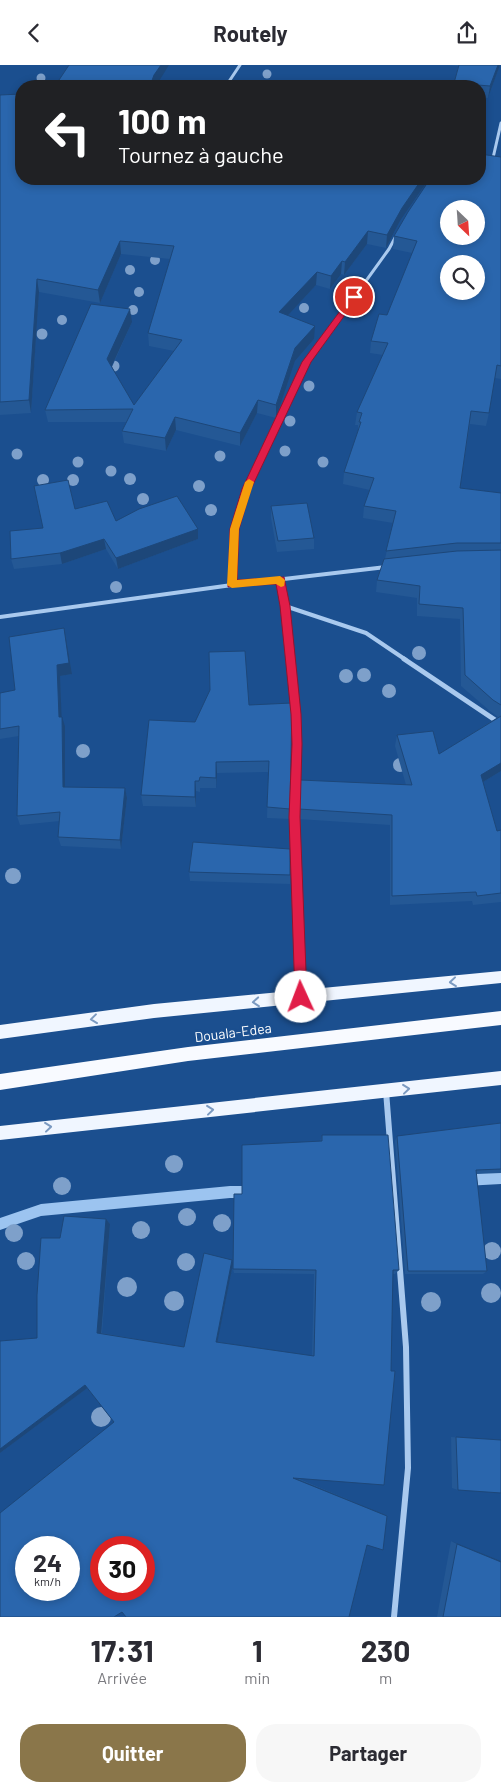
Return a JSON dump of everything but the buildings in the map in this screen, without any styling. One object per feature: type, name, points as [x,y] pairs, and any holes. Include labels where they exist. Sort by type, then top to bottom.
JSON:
[{"type":"highway","name":"Douala-Edea","points":[[0,1082],[188,1054],[501,1018]]},
{"type":"main road","points":[[0,1031],[154,1011],[501,977]]},
{"type":"main road","points":[[0,1133],[501,1078]]},
{"type":"street","points":[[230,80],[240,65]]},
{"type":"street","points":[[493,158],[501,123]]},
{"type":"street","points":[[486,158],[501,159]]},
{"type":"street","points":[[232,585],[235,529],[246,489],[307,362],[389,249],[399,232]]},
{"type":"street","points":[[0,617],[232,585],[390,567]]},
{"type":"street","points":[[280,580],[285,606],[296,714],[297,744],[294,817],[301,997]]},
{"type":"street","points":[[285,606],[366,633],[501,724]]},
{"type":"street","points":[[386,1091],[406,1347],[408,1468],[394,1617]]},
{"type":"waterway","points":[[465,1180],[501,1178]]},
{"type":"waterway","points":[[0,1224],[41,1210],[230,1192],[255,1192]]},
{"type":"slow traffic","points":[[249,482],[235,529],[232,585],[280,580],[281,584]]},
{"type":"route","points":[[301,997],[294,817],[297,744],[296,714],[285,606],[280,580],[232,585],[235,529],[246,489],[307,362],[354,297]]}]
